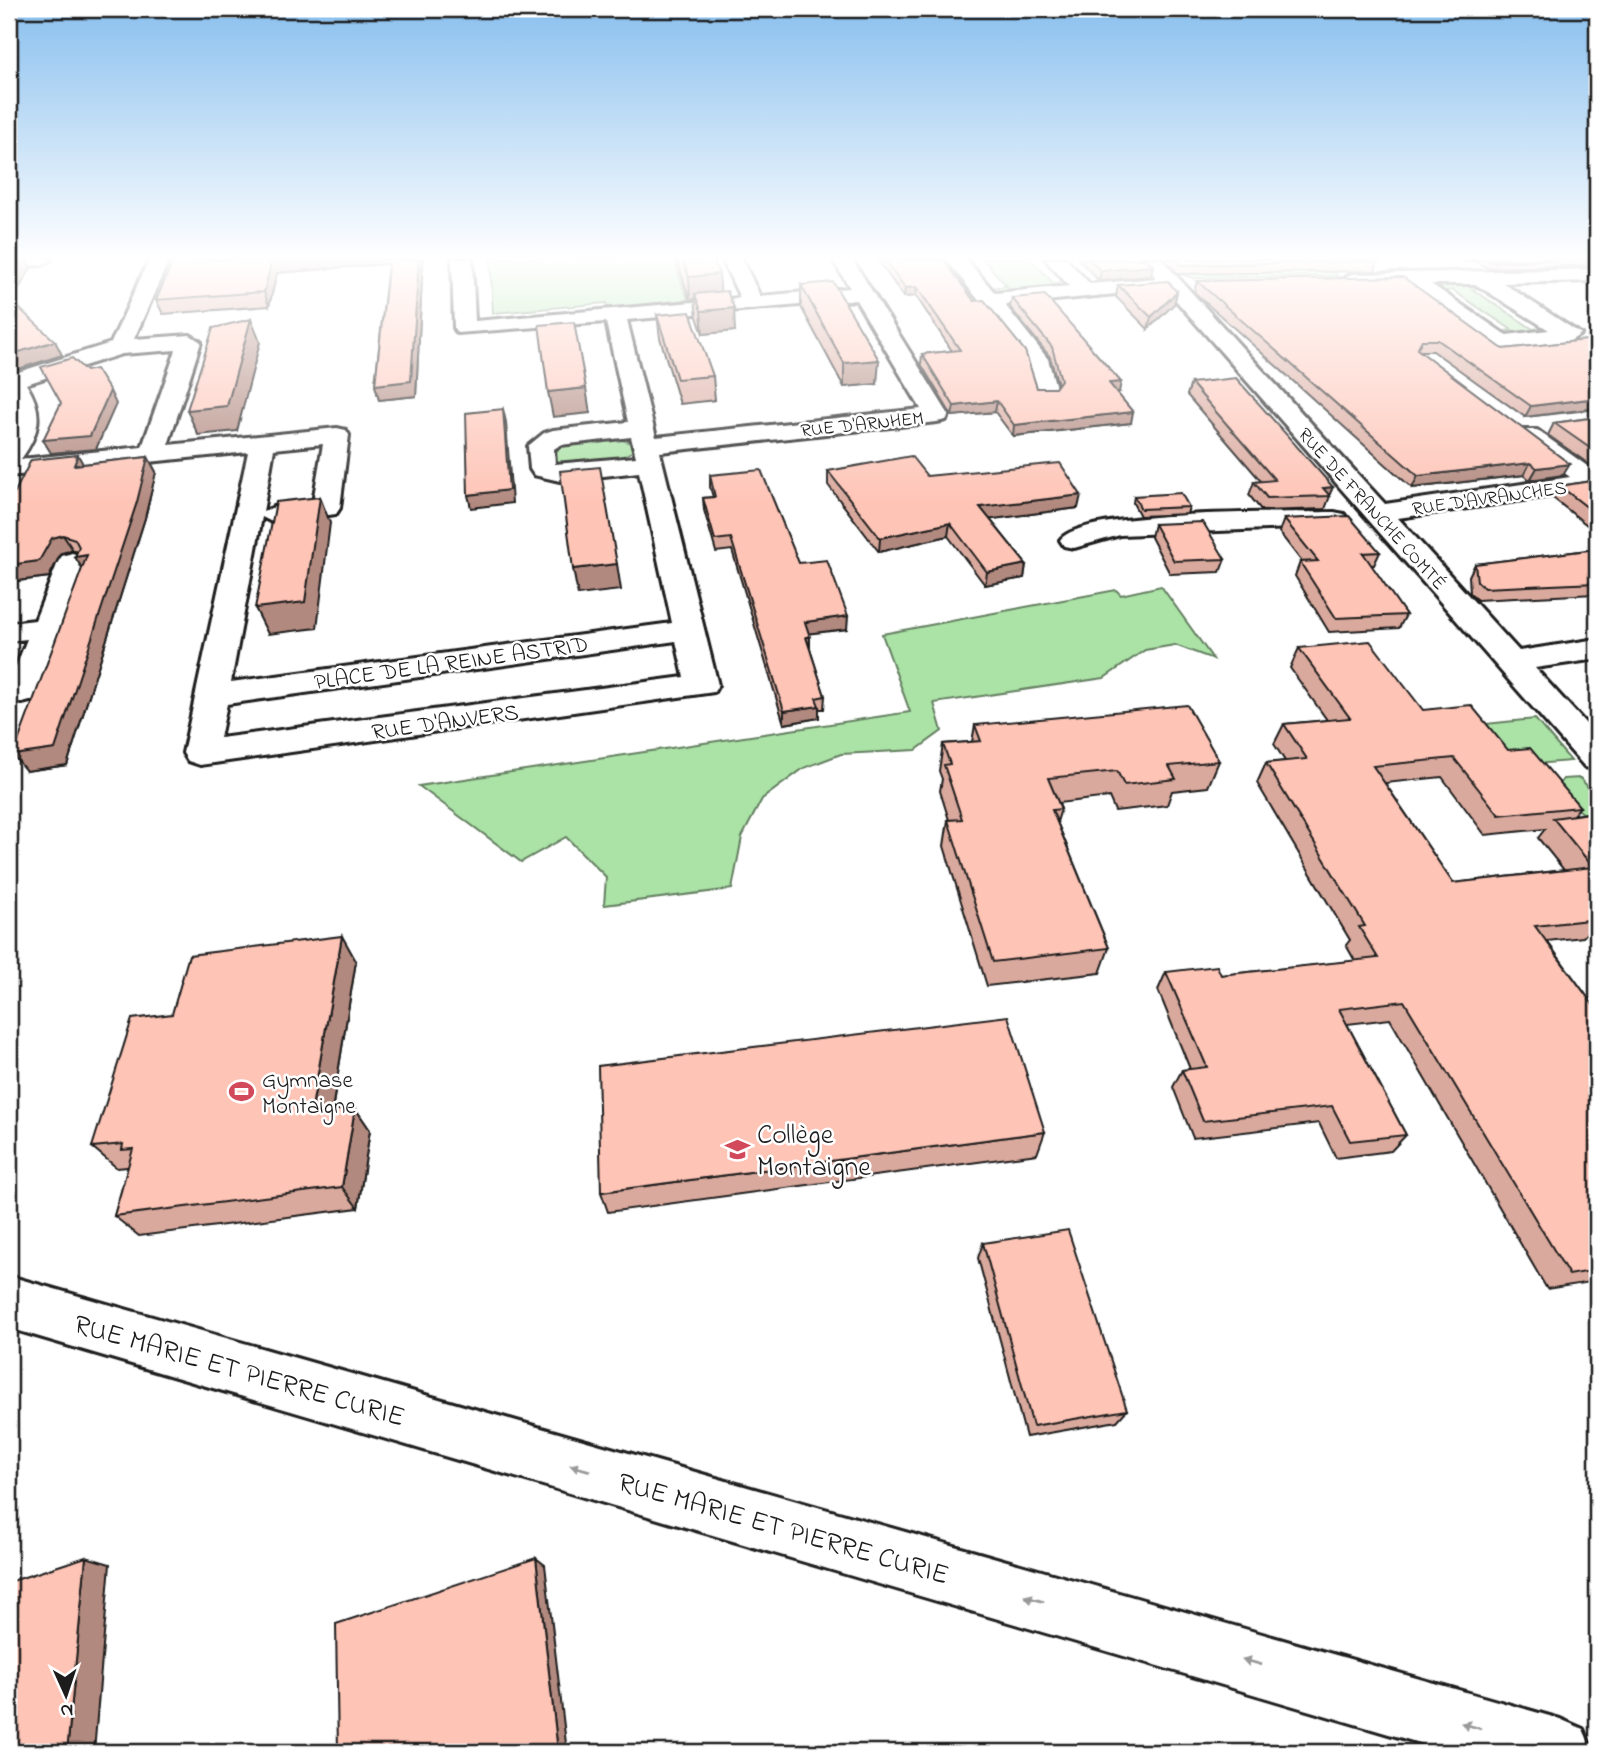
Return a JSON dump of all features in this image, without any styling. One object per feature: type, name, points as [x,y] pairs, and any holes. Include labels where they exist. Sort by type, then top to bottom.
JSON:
[{"type":"street","points":[[120,347],[123,341]]},
{"type":"street","name":"RUE D'ANVERS","points":[[263,443],[200,754],[702,685],[621,341]]},
{"type":"street","name":"RUE D'ARNHEM","points":[[646,445],[937,415],[892,341]]},
{"type":"street","points":[[1023,341],[1037,359],[1045,391]]},
{"type":"street","name":"RUE DE FRANCHE COMTÉ","points":[[1231,341],[1379,515],[1597,758]]},
{"type":"street","points":[[9,458],[28,425],[28,406],[10,380],[120,347],[190,342],[153,453]]},
{"type":"street","name":"RUE D'AVRANCHES","points":[[1379,515],[1593,482],[1514,424],[1558,423]]},
{"type":"street","points":[[9,468],[337,435],[326,508],[247,518]]},
{"type":"street","points":[[1074,540],[1087,533],[1120,527],[1379,515]]},
{"type":"street","points":[[22,692],[44,628],[72,562]]},
{"type":"street","points":[[9,632],[44,628]]},
{"type":"street","name":"PLACE DE LA REINE ASTRID","points":[[213,695],[690,630]]},
{"type":"street","points":[[1511,662],[1597,649]]},
{"type":"street","name":"RUE MARIE ET PIERRE CURIE","points":[[9,1302],[1560,1752]]},
{"type":"green space","points":[[615,438],[629,442],[633,451],[615,459],[595,463],[555,462],[553,454],[565,444]]},
{"type":"green space","points":[[1161,586],[1213,659],[1175,645],[1145,650],[1104,678],[934,703],[942,731],[916,750],[841,754],[804,768],[762,799],[742,837],[732,889],[604,905],[606,877],[566,837],[521,862],[419,786],[910,712],[882,634],[1116,590],[1121,595]]},
{"type":"green space","points":[[1535,719],[1571,761],[1497,767],[1466,726]]},
{"type":"green space","points":[[1580,778],[1597,797],[1597,822],[1577,809],[1557,788],[1563,779]]},
{"type":"building","points":[[9,341],[54,341],[9,355]]},
{"type":"building","points":[[209,341],[245,341],[227,406],[187,410]]},
{"type":"building","points":[[380,341],[414,341],[411,381],[375,385]]},
{"type":"building","points":[[541,341],[577,341],[586,388],[548,392]]},
{"type":"building","points":[[665,341],[700,341],[713,376],[677,379]]},
{"type":"building","points":[[832,341],[868,341],[879,360],[844,363]]},
{"type":"building","points":[[954,341],[1017,341],[1025,351],[1037,388],[1055,388],[1061,380],[1052,347],[1047,341],[1085,341],[1121,382],[1109,383],[1133,412],[1014,425],[997,401],[954,406],[922,354],[960,350]]},
{"type":"building","points":[[1265,341],[1421,341],[1417,349],[1570,464],[1537,468],[1530,463],[1418,476]]},
{"type":"building","points":[[1440,341],[1492,341],[1503,349],[1597,341],[1597,398],[1531,406]]},
{"type":"building","points":[[72,358],[86,371],[96,369],[110,391],[90,436],[43,440],[61,403],[41,367]]},
{"type":"building","points":[[1236,378],[1333,487],[1323,488],[1330,496],[1267,498],[1254,482],[1275,480],[1191,383]]},
{"type":"building","points":[[503,409],[509,490],[468,495],[466,413]]},
{"type":"building","points":[[1597,417],[1597,453],[1554,423]]},
{"type":"building","points":[[78,455],[74,465],[148,457],[137,502],[55,749],[13,755],[87,555],[75,557],[79,547],[75,539],[63,535],[52,538],[39,561],[9,565],[9,504],[31,460]]},
{"type":"building","points":[[911,456],[927,476],[1060,463],[1081,495],[980,507],[1026,564],[987,572],[950,523],[880,538],[828,471]]},
{"type":"building","points":[[600,467],[617,564],[573,569],[560,471]]},
{"type":"building","points":[[761,470],[799,563],[827,560],[848,616],[805,622],[810,637],[806,637],[825,696],[816,698],[819,706],[784,711],[731,538],[715,540],[703,498],[715,497],[710,475]]},
{"type":"building","points":[[1597,480],[1597,515],[1560,486]]},
{"type":"building","points":[[1181,493],[1189,507],[1141,509],[1134,496]]},
{"type":"building","points":[[320,497],[305,602],[255,608],[276,502]]},
{"type":"building","points":[[1349,516],[1380,552],[1363,553],[1406,615],[1336,618],[1300,562],[1318,561],[1284,519]]},
{"type":"building","points":[[1203,522],[1225,559],[1174,561],[1154,524]]},
{"type":"building","points":[[1597,549],[1597,583],[1484,588],[1477,581],[1475,564]]},
{"type":"building","points":[[1370,641],[1423,710],[1471,705],[1508,750],[1530,748],[1580,807],[1499,815],[1454,758],[1373,766],[1453,883],[1593,867],[1553,818],[1597,812],[1597,919],[1535,926],[1597,1010],[1597,1270],[1569,1275],[1404,1001],[1339,1009],[1406,1135],[1350,1141],[1332,1106],[1203,1121],[1182,1070],[1207,1067],[1166,972],[1217,966],[1221,975],[1378,958],[1359,927],[1365,926],[1266,763],[1307,759],[1284,724],[1350,718],[1299,648]]},
{"type":"building","points":[[1187,705],[1219,761],[1169,766],[1176,779],[1124,785],[1117,771],[1048,778],[1061,809],[1052,810],[1109,948],[993,962],[948,820],[962,819],[944,765],[950,764],[943,744],[981,741],[975,725]]},
{"type":"building","name":"Gymnase Montaigne","points":[[342,936],[311,1113],[355,1108],[342,1187],[114,1216],[133,1149],[122,1150],[123,1144],[92,1147],[132,1019],[172,1014],[189,955]]},
{"type":"building","points":[[1008,1016],[1045,1132],[601,1192],[598,1066]]},
{"type":"building","points":[[1068,1230],[1127,1410],[1033,1426],[983,1243]]},
{"type":"building","points":[[86,1557],[67,1752],[9,1752],[9,1582]]},
{"type":"building","points":[[536,1558],[558,1752],[338,1752],[336,1624]]},
{"type":"place","name":"Gymnase Montaigne","points":[[242,1092]]},
{"type":"place","name":"Collège Montaigne","points":[[737,1149]]}]
